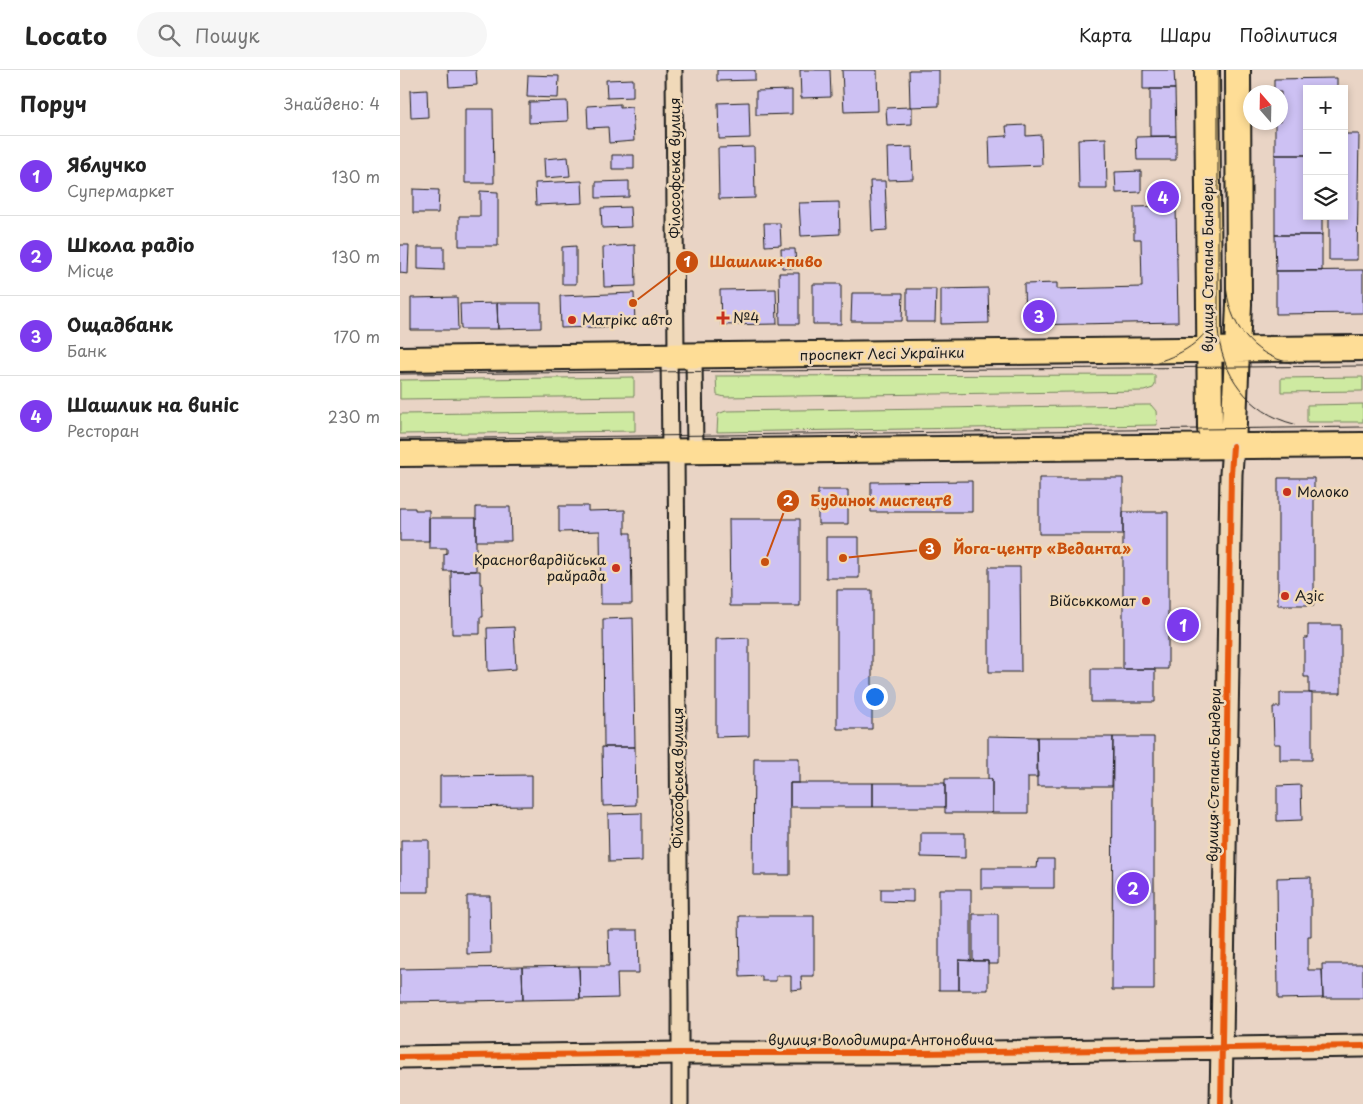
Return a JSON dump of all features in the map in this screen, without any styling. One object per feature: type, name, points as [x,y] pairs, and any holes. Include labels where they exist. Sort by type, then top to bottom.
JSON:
[{"type":"main road","name":"вулиця Степана Бандери","points":[[1207,70],[1210,429],[1214,436],[1222,443],[1233,446],[1239,304],[1238,70]]},
{"type":"main road","points":[[1160,350],[1184,340],[1194,332],[1204,318],[1208,304]]},
{"type":"main road","points":[[1239,304],[1243,316],[1250,326],[1267,340],[1277,344],[1302,348]]},
{"type":"main road","name":"проспект Лесі Українки","points":[[400,359],[1363,348]]},
{"type":"main road","points":[[400,454],[1363,445]]},
{"type":"street","name":"Філософська вулиця","points":[[674,70],[680,452],[680,1104]]},
{"type":"street","name":"Філософська вулиця","points":[[679,356],[680,452]]},
{"type":"street","name":"вулиця Степана Бандери","points":[[1221,1104],[1233,446]]},
{"type":"street","name":"вулиця Володимира Антоновича","points":[[400,1057],[680,1053],[913,1053],[1363,1046]]},
{"type":"green space","points":[[1155,375],[1155,385],[1153,388],[1144,391],[725,397],[717,395],[716,376]]},
{"type":"green space","points":[[634,377],[634,396],[400,399],[400,380]]},
{"type":"green space","points":[[1363,377],[1363,391],[1281,392],[1281,378]]},
{"type":"green space","points":[[1363,404],[1363,422],[1307,422],[1307,405]]},
{"type":"green space","points":[[1151,405],[1156,411],[1157,425],[717,432],[718,414],[726,411]]},
{"type":"green space","points":[[635,411],[635,431],[400,434],[400,414]]},
{"type":"building","points":[[448,70],[476,70],[477,85],[449,87]]},
{"type":"building","points":[[717,70],[755,70],[755,80],[717,81]]},
{"type":"building","points":[[800,70],[830,70],[831,97],[801,98]]},
{"type":"building","points":[[842,70],[877,70],[878,111],[844,112]]},
{"type":"building","points":[[909,70],[939,70],[939,106],[910,107]]},
{"type":"building","points":[[1143,70],[1174,70],[1175,89],[1143,89]]},
{"type":"building","points":[[528,75],[559,76],[558,98],[527,97]]},
{"type":"building","points":[[1337,78],[1337,85],[1303,85],[1303,155],[1275,155],[1275,130],[1288,130],[1288,85],[1274,85],[1274,79]]},
{"type":"building","points":[[633,79],[633,97],[607,98],[606,80]]},
{"type":"building","points":[[1150,89],[1175,89],[1176,136],[1150,136]]},
{"type":"building","points":[[427,90],[428,117],[411,118],[410,91]]},
{"type":"building","points":[[792,90],[792,114],[756,115],[756,91]]},
{"type":"building","points":[[567,101],[568,121],[529,123],[529,102]]},
{"type":"building","points":[[749,102],[750,138],[719,139],[718,103]]},
{"type":"building","points":[[620,104],[620,108],[632,107],[634,141],[609,143],[608,127],[588,128],[587,106]]},
{"type":"building","points":[[912,107],[912,124],[887,125],[886,108]]},
{"type":"building","points":[[465,109],[493,109],[494,183],[465,183]]},
{"type":"building","points":[[1026,125],[1026,136],[1041,135],[1042,165],[990,167],[989,137],[1007,136],[1006,126]]},
{"type":"building","points":[[1348,134],[1359,134],[1357,260],[1329,260],[1329,220],[1348,220]]},
{"type":"building","points":[[1176,136],[1176,160],[1137,160],[1136,137]]},
{"type":"building","points":[[1106,138],[1107,189],[1079,189],[1078,139]]},
{"type":"building","points":[[754,147],[755,198],[719,199],[718,148]]},
{"type":"building","points":[[912,147],[913,179],[888,180],[887,148]]},
{"type":"building","points":[[612,155],[634,155],[634,169],[612,169]]},
{"type":"building","points":[[1275,155],[1303,155],[1303,220],[1322,220],[1322,235],[1275,235]]},
{"type":"building","points":[[568,157],[570,176],[545,178],[544,159]]},
{"type":"building","points":[[1141,171],[1141,192],[1116,193],[1115,172]]},
{"type":"building","points":[[582,181],[583,203],[536,205],[535,183]]},
{"type":"building","points":[[629,181],[629,197],[596,198],[596,182]]},
{"type":"building","points":[[870,181],[885,181],[887,230],[872,231]]},
{"type":"building","points":[[1176,187],[1176,206],[1151,207],[1151,188]]},
{"type":"building","points":[[413,189],[439,190],[438,213],[413,213]]},
{"type":"building","points":[[480,191],[498,192],[498,246],[459,246],[459,216],[480,216]]},
{"type":"building","points":[[839,202],[840,234],[801,236],[799,203]]},
{"type":"building","points":[[1176,206],[1178,322],[1025,325],[1024,284],[1057,283],[1057,289],[1142,287],[1141,239],[1134,239],[1134,207]]},
{"type":"building","points":[[630,207],[631,227],[602,228],[601,208]]},
{"type":"building","points":[[764,223],[780,223],[781,245],[765,246]]},
{"type":"building","points":[[1275,235],[1322,235],[1322,271],[1276,271]]},
{"type":"building","points":[[400,245],[409,245],[408,274],[400,273]]},
{"type":"building","points":[[635,245],[636,286],[604,287],[603,247]]},
{"type":"building","points":[[576,246],[576,284],[562,284],[562,247]]},
{"type":"building","points":[[418,247],[444,247],[444,270],[418,269]]},
{"type":"building","points":[[781,249],[795,249],[796,268],[782,268]]},
{"type":"building","points":[[1363,270],[1363,313],[1276,314],[1276,271]]},
{"type":"building","points":[[779,273],[799,273],[799,324],[780,324]]},
{"type":"building","points":[[813,284],[841,284],[841,324],[813,324]]},
{"type":"building","points":[[988,288],[989,323],[941,324],[941,289]]},
{"type":"building","points":[[776,289],[777,324],[721,325],[720,290]]},
{"type":"building","points":[[907,289],[936,289],[935,322],[907,322]]},
{"type":"building","points":[[634,293],[635,326],[561,328],[560,296]]},
{"type":"building","points":[[852,293],[903,293],[902,321],[851,321]]},
{"type":"building","points":[[457,297],[458,330],[411,330],[411,298]]},
{"type":"building","points":[[497,303],[498,329],[461,329],[460,304]]},
{"type":"building","points":[[497,303],[541,303],[541,328],[498,329]]},
{"type":"building","points":[[1039,478],[1123,478],[1123,534],[1039,534]]},
{"type":"building","points":[[1278,478],[1314,478],[1314,605],[1278,605]]},
{"type":"building","points":[[972,481],[972,512],[871,512],[871,482]]},
{"type":"building","points":[[818,490],[848,490],[848,524],[818,524]]},
{"type":"building","name":"Красногвардійська райрада","points":[[559,506],[588,506],[588,511],[625,510],[625,533],[631,533],[632,604],[601,604],[600,531],[559,532]]},
{"type":"building","points":[[476,507],[510,507],[511,541],[476,541]]},
{"type":"building","points":[[400,508],[429,510],[429,541],[400,541]]},
{"type":"building","name":"Військкомат","points":[[1123,512],[1168,512],[1168,669],[1123,669]]},
{"type":"building","points":[[429,518],[476,518],[476,571],[444,571],[444,554],[447,553],[447,548],[429,548]]},
{"type":"building","points":[[729,519],[800,519],[800,606],[730,606]]},
{"type":"building","points":[[826,537],[859,537],[859,578],[826,578]]},
{"type":"building","points":[[989,567],[1020,567],[1021,672],[989,672]]},
{"type":"building","points":[[451,571],[480,571],[483,617],[480,617],[480,634],[452,634]]},
{"type":"building","points":[[837,590],[872,590],[872,729],[837,729]]},
{"type":"building","points":[[633,618],[635,747],[604,747],[603,619]]},
{"type":"building","points":[[1308,625],[1341,625],[1341,693],[1309,693],[1309,677],[1304,677],[1304,638],[1308,638]]},
{"type":"building","points":[[514,627],[516,669],[488,671],[487,628]]},
{"type":"building","points":[[749,638],[749,736],[716,737],[716,639]]},
{"type":"building","points":[[1091,669],[1155,669],[1155,702],[1091,702]]},
{"type":"building","points":[[1280,693],[1312,693],[1312,760],[1280,760],[1280,744],[1274,744],[1273,707],[1280,707]]},
{"type":"building","points":[[988,736],[1037,737],[1038,777],[1028,777],[1028,813],[992,813],[992,779],[988,779]]},
{"type":"building","points":[[1037,737],[1113,737],[1112,786],[1037,786]]},
{"type":"building","points":[[1113,737],[1154,737],[1154,990],[1112,990]]},
{"type":"building","points":[[602,747],[635,747],[636,805],[603,806]]},
{"type":"building","points":[[754,758],[799,758],[799,783],[790,783],[790,875],[753,875]]},
{"type":"building","points":[[532,775],[532,806],[440,807],[440,776]]},
{"type":"building","points":[[945,779],[992,779],[992,813],[945,813]]},
{"type":"building","points":[[790,783],[873,783],[873,807],[790,807]]},
{"type":"building","points":[[873,783],[945,783],[945,807],[873,807]]},
{"type":"building","points":[[1301,785],[1302,820],[1277,821],[1277,786]]},
{"type":"building","points":[[642,813],[642,861],[609,862],[608,814]]},
{"type":"building","points":[[921,833],[965,833],[965,858],[921,857]]},
{"type":"building","points":[[401,840],[429,840],[429,892],[401,892]]},
{"type":"building","points":[[1038,859],[1054,859],[1054,888],[981,888],[981,868],[1037,868]]},
{"type":"building","points":[[1311,877],[1311,936],[1308,936],[1308,970],[1322,970],[1323,998],[1278,999],[1277,878]]},
{"type":"building","points":[[881,889],[913,889],[913,902],[881,901]]},
{"type":"building","points":[[939,889],[971,889],[971,961],[959,960],[959,990],[939,990]]},
{"type":"building","points":[[467,896],[490,896],[491,953],[467,954]]},
{"type":"building","points":[[973,914],[998,914],[998,964],[988,964],[988,961],[973,961]]},
{"type":"building","points":[[739,916],[814,916],[814,976],[801,976],[802,989],[791,990],[791,976],[776,976],[776,981],[762,981],[762,976],[740,977]]},
{"type":"building","points":[[608,930],[638,930],[639,973],[617,973],[618,998],[580,999],[579,966],[609,966]]},
{"type":"building","points":[[959,960],[988,961],[988,990],[959,990]]},
{"type":"building","points":[[1322,964],[1363,964],[1363,998],[1323,998]]},
{"type":"building","points":[[579,966],[580,999],[523,1000],[522,967]]},
{"type":"building","points":[[522,967],[523,1000],[400,1002],[400,969]]},
{"type":"tram line","points":[[1218,70],[1218,328],[1220,345],[1231,375],[1251,401],[1263,411],[1278,419],[1294,424]]},
{"type":"tram line","points":[[1225,70],[1226,283],[1228,298],[1237,324],[1253,345],[1264,353],[1291,363]]},
{"type":"tram line","points":[[1151,364],[1172,357],[1199,340],[1212,323],[1216,312]]},
{"type":"tram line","points":[[400,374],[1363,366]]},
{"type":"tram line","points":[[400,439],[1363,427]]},
{"type":"cycle path","points":[[1221,1104],[1233,446]]},
{"type":"cycle path","points":[[400,1057],[680,1053],[922,1053],[1363,1046]]},
{"type":"place","name":"Шашлик на виніс","points":[[1163,197]]},
{"type":"place","name":"Шашлик+пиво","points":[[633,303]]},
{"type":"place","name":"Ощадбанк","points":[[1039,316]]},
{"type":"place","name":"№4","points":[[723,318]]},
{"type":"place","name":"Матрікс авто","points":[[572,320]]},
{"type":"place","name":"Молоко","points":[[1287,492]]},
{"type":"place","name":"Йога-центр «Веданта»","points":[[843,558]]},
{"type":"place","name":"Будинок мистецтв","points":[[765,562]]},
{"type":"place","name":"Красногвардійська райрада","points":[[616,568]]},
{"type":"place","name":"Азіс","points":[[1285,596]]},
{"type":"place","name":"Військкомат","points":[[1146,601]]},
{"type":"place","name":"Яблучко","points":[[1183,625]]},
{"type":"place","name":"Школа радіо","points":[[1133,888]]}]
